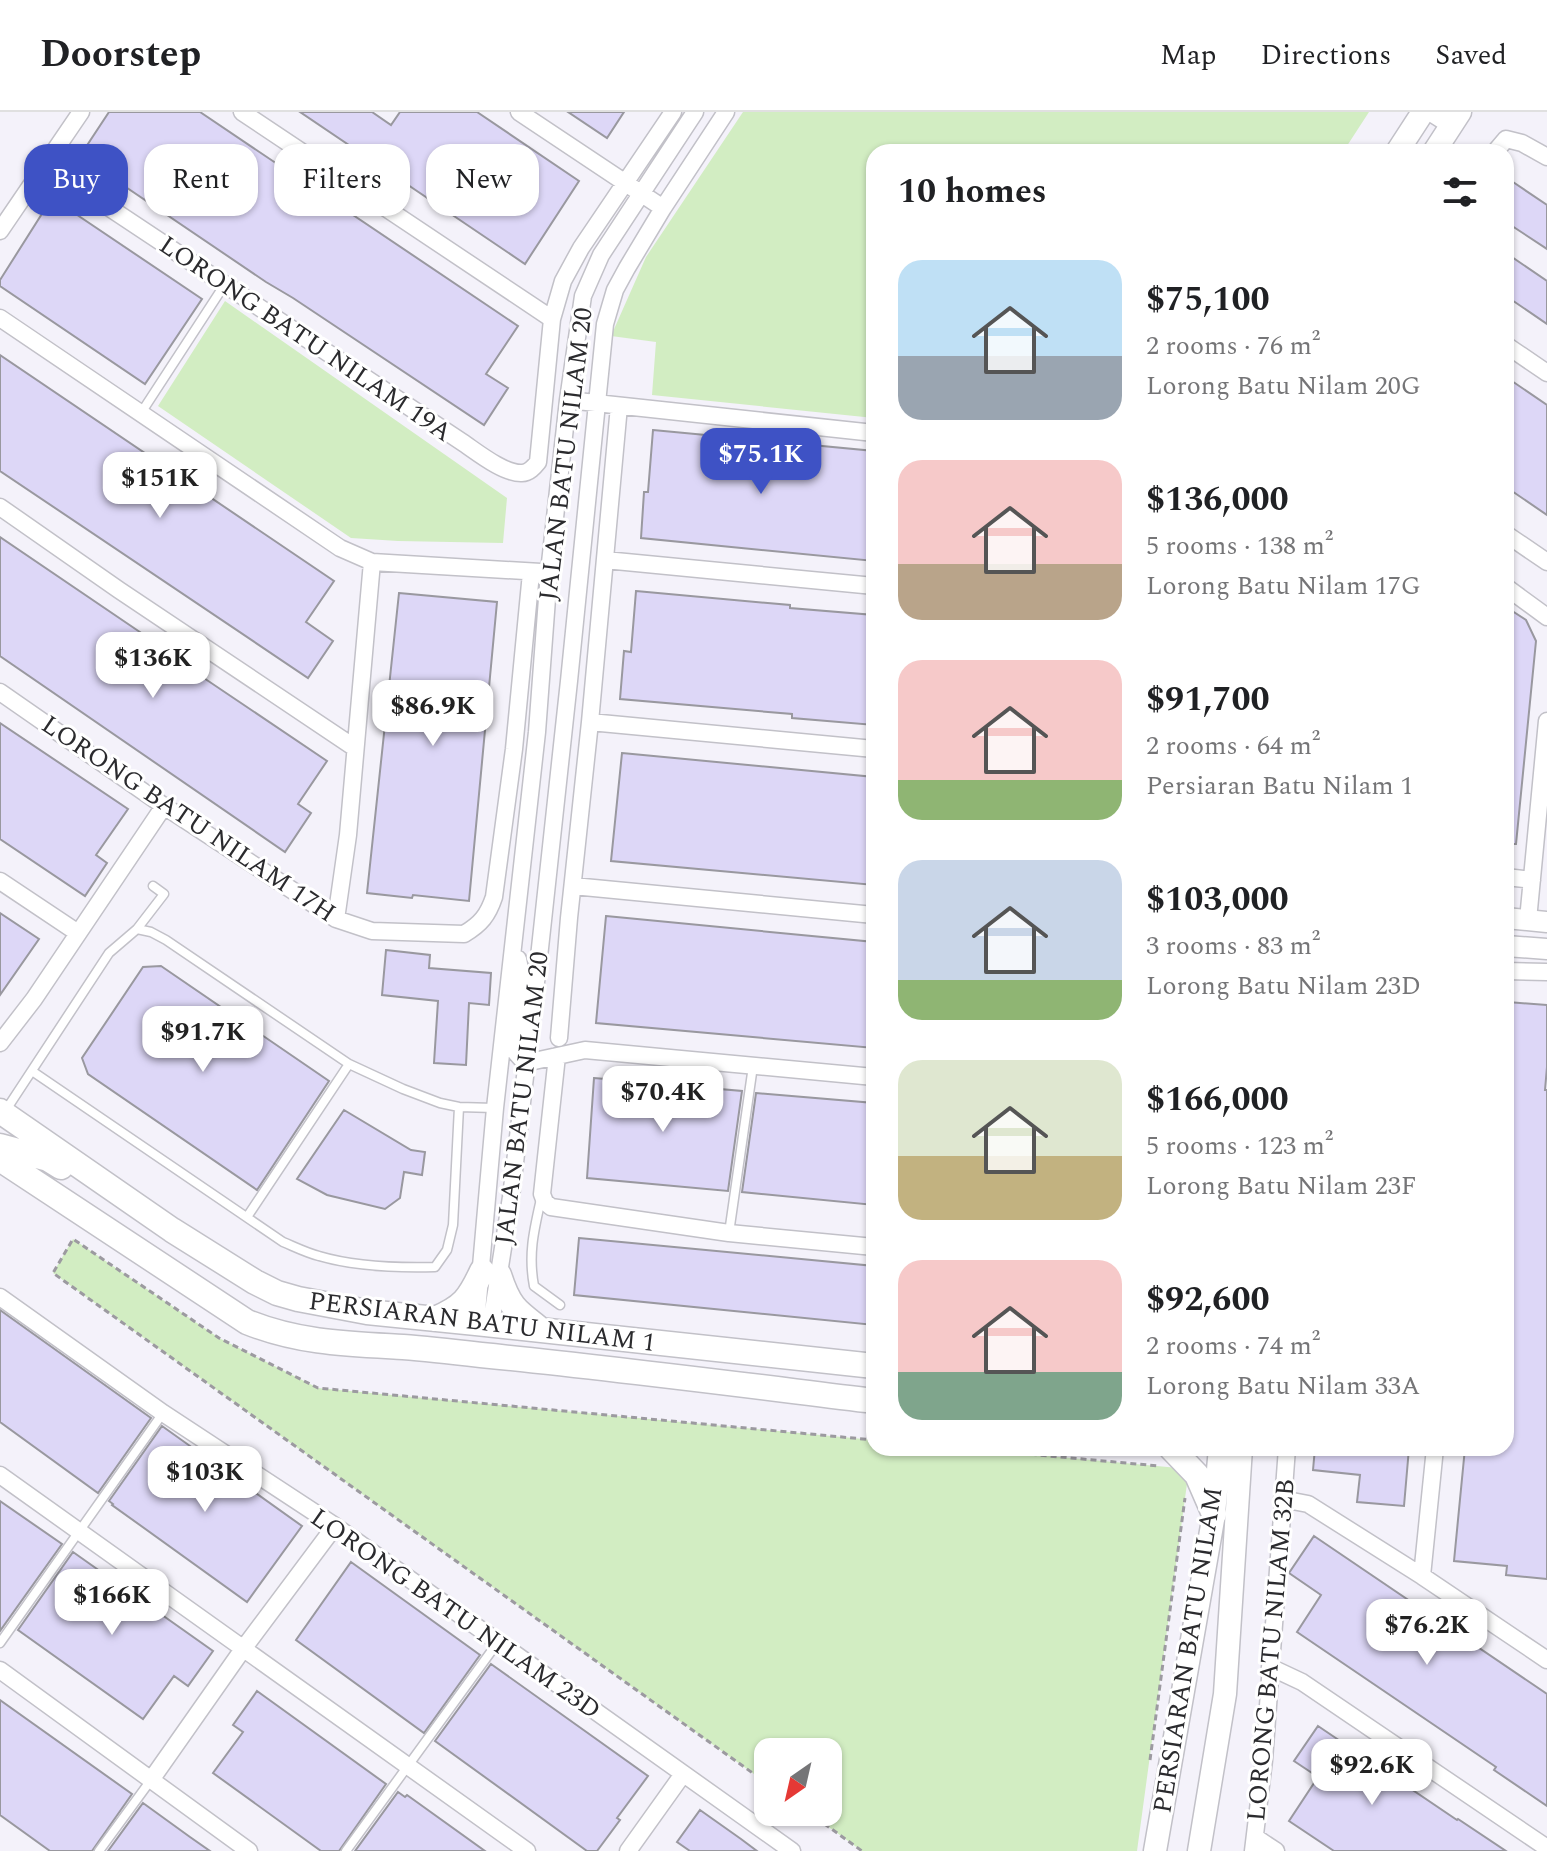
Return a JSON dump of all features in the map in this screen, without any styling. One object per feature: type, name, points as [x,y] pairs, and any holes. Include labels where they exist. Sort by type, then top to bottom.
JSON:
[{"type":"main road","points":[[1402,144],[1423,112]]},
{"type":"main road","points":[[1437,144],[1448,116]]},
{"type":"main road","name":"PERSIARAN BATU NILAM 1","points":[[2,1112],[172,1230],[277,1293],[367,1312],[484,1327],[540,1329],[866,1365]]},
{"type":"main road","points":[[1,1157],[48,1159],[142,1221],[172,1230]]},
{"type":"main road","name":"PERSIARAN BATU NILAM 1","points":[[1,1157],[247,1322],[274,1333],[299,1339],[554,1362],[866,1400]]},
{"type":"main road","points":[[435,1319],[456,1310],[490,1273],[512,1305],[540,1329]]},
{"type":"main road","points":[[406,1347],[456,1341],[484,1327],[499,1343],[554,1362]]},
{"type":"main road","name":"PERSIARAN BATU NILAM","points":[[1155,1851],[1214,1514],[1219,1456]]},
{"type":"main road","name":"PERSIARAN BATU NILAM","points":[[1199,1851],[1225,1694],[1240,1456]]},
{"type":"main road","points":[[1165,1457],[1197,1475],[1214,1514]]},
{"type":"street","points":[[59,144],[81,112]]},
{"type":"street","points":[[242,112],[552,319],[563,281],[575,259],[673,112]]},
{"type":"street","points":[[519,112],[663,208]]},
{"type":"street","name":"JALAN BATU NILAM 20","points":[[484,1327],[490,1273],[495,1108],[537,732],[549,572],[583,296],[601,255],[695,112]]},
{"type":"street","name":"JALAN BATU NILAM 20","points":[[490,1273],[511,1197],[569,681],[605,324],[615,290],[663,208],[726,112]]},
{"type":"street","points":[[1502,144],[1506,139],[1522,143],[1547,157]]},
{"type":"street","points":[[0,231],[24,196]]},
{"type":"street","name":"LORONG BATU NILAM 19A","points":[[122,216],[502,467],[522,474],[531,471],[538,462],[552,319]]},
{"type":"street","points":[[0,318],[340,548],[372,562],[549,572]]},
{"type":"street","points":[[1514,350],[1547,373]]},
{"type":"street","points":[[568,400],[866,432]]},
{"type":"street","points":[[559,1038],[619,406]]},
{"type":"street","points":[[0,507],[355,748]]},
{"type":"street","points":[[1514,539],[1547,562]]},
{"type":"street","points":[[605,560],[866,585]]},
{"type":"street","points":[[336,919],[348,835],[372,562]]},
{"type":"street","name":"LORONG BATU NILAM 17H","points":[[0,692],[164,806],[336,919],[372,931],[464,934],[477,926],[488,913],[494,897],[514,749],[531,573]]},
{"type":"street","points":[[1514,593],[1547,617]]},
{"type":"street","name":"JALAN BATU NILAM 20","points":[[537,732],[547,721],[552,676],[561,675],[569,681]]},
{"type":"street","points":[[1514,944],[1547,947],[1537,921],[1532,880],[1547,721]]},
{"type":"street","points":[[590,722],[866,748]]},
{"type":"street","points":[[0,1043],[34,999],[164,806]]},
{"type":"street","points":[[1514,878],[1532,880]]},
{"type":"street","points":[[0,881],[78,933]]},
{"type":"street","points":[[573,886],[866,914]]},
{"type":"street","points":[[1514,919],[1537,921]]},
{"type":"street","points":[[1514,937],[1537,921]]},
{"type":"street","points":[[513,951],[518,959],[523,984],[516,1053],[525,1063],[585,1050],[866,1076]]},
{"type":"street","points":[[1514,971],[1547,972]]},
{"type":"street","points":[[530,1026],[585,1050]]},
{"type":"street","points":[[557,1056],[543,1198],[551,1207],[729,1233],[866,1246]]},
{"type":"street","name":"LORONG BATU NILAM 23D","points":[[0,1297],[163,1413],[335,1526],[792,1851]]},
{"type":"street","name":"LORONG BATU NILAM 32B","points":[[1254,1844],[1264,1760],[1286,1456]]},
{"type":"street","points":[[1422,1576],[1434,1456]]},
{"type":"street","points":[[0,1475],[527,1851]]},
{"type":"street","points":[[1282,1499],[1308,1504],[1547,1659]]},
{"type":"street","points":[[151,1780],[335,1526]]},
{"type":"street","points":[[1270,1667],[1302,1682],[1547,1848]]},
{"type":"street","points":[[0,1670],[249,1851]]},
{"type":"street","points":[[628,1851],[683,1774]]},
{"type":"street","points":[[1254,1844],[1276,1851]]},
{"type":"lane","points":[[141,414],[225,284]]},
{"type":"lane","points":[[2,1112],[109,953],[137,929],[164,894],[153,886]]},
{"type":"lane","points":[[137,929],[166,940],[349,1064],[440,1103],[495,1108]]},
{"type":"lane","points":[[247,1217],[349,1064]]},
{"type":"lane","points":[[729,1233],[753,1066]]},
{"type":"lane","points":[[32,1071],[283,1242],[317,1256],[402,1268],[435,1267],[447,1250],[453,1225],[459,1107]]},
{"type":"lane","points":[[543,1198],[531,1245],[530,1267],[534,1286],[560,1305]]},
{"type":"lane","points":[[0,1643],[163,1413]]},
{"type":"lane","points":[[346,1851],[498,1642]]},
{"type":"lane","points":[[99,1851],[151,1780]]},
{"type":"path","points":[[754,1774],[53,1273],[73,1239],[219,1338],[318,1388],[866,1439]]},
{"type":"path","points":[[1142,1456],[1165,1457]]},
{"type":"path","points":[[1150,1759],[1185,1500]]},
{"type":"path","points":[[827,1826],[862,1851]]},
{"type":"green space","points":[[743,112],[1369,112],[1348,144],[866,144],[866,417],[652,395],[656,342],[611,336],[646,257]]},
{"type":"green space","points":[[225,301],[507,498],[503,543],[351,538],[158,406]]},
{"type":"green space","points":[[73,1239],[219,1338],[318,1388],[866,1439],[866,1456],[1048,1456],[1189,1469],[1137,1851],[862,1851],[827,1826],[842,1826],[842,1738],[754,1738],[754,1774],[53,1273]]},
{"type":"building","points":[[109,112],[200,112],[248,144],[144,144],[144,199],[128,189],[128,144],[88,144]]},
{"type":"building","points":[[300,112],[372,112],[391,125],[400,112],[477,112],[524,144],[426,144],[426,197],[410,186],[410,144],[347,144]]},
{"type":"building","points":[[568,112],[624,112],[607,138]]},
{"type":"building","points":[[258,151],[274,162],[274,216],[355,216],[518,326],[486,374],[508,388],[484,425],[169,216],[258,216]]},
{"type":"building","points":[[539,154],[579,181],[525,264],[454,216],[539,216]]},
{"type":"building","points":[[1514,183],[1547,205],[1547,249],[1514,227]]},
{"type":"building","points":[[41,216],[79,216],[202,299],[145,384],[0,286],[0,280]]},
{"type":"building","points":[[1514,258],[1547,281],[1547,324],[1514,301]]},
{"type":"building","points":[[0,355],[334,581],[306,622],[333,641],[308,678],[0,471]]},
{"type":"building","points":[[1514,382],[1547,405],[1547,515],[1514,492]]},
{"type":"building","points":[[653,430],[866,450],[866,560],[641,538],[644,492],[648,492]]},
{"type":"building","points":[[0,537],[327,761],[298,804],[311,813],[285,852],[0,656]]},
{"type":"building","points":[[636,591],[866,614],[866,724],[792,718],[792,714],[620,699],[624,651],[631,652]]},
{"type":"building","points":[[399,593],[497,602],[469,901],[367,893]]},
{"type":"building","points":[[1514,612],[1526,620],[1536,641],[1516,844]]},
{"type":"building","points":[[0,723],[128,809],[96,855],[107,863],[85,896],[0,839]]},
{"type":"building","points":[[622,753],[866,776],[866,884],[611,861]]},
{"type":"building","points":[[0,913],[39,939],[0,995]]},
{"type":"building","points":[[606,916],[866,941],[866,1047],[596,1023]]},
{"type":"building","points":[[386,950],[430,955],[429,968],[491,973],[489,1005],[469,1003],[466,1065],[434,1063],[438,1001],[382,995]]},
{"type":"building","points":[[161,966],[329,1081],[257,1190],[88,1074],[82,1058],[143,967]]},
{"type":"building","points":[[1514,1002],[1547,1005],[1547,1579],[1506,1575],[1507,1566],[1454,1561],[1464,1456],[1514,1456]]},
{"type":"building","points":[[594,1078],[742,1091],[728,1191],[587,1178]]},
{"type":"building","points":[[756,1093],[866,1102],[866,1204],[742,1192]]},
{"type":"building","points":[[344,1110],[411,1150],[425,1152],[422,1175],[404,1172],[400,1198],[385,1209],[327,1195],[297,1179]]},
{"type":"building","points":[[579,1238],[866,1265],[866,1324],[574,1295]]},
{"type":"building","points":[[0,1310],[151,1418],[98,1493],[0,1422]]},
{"type":"building","points":[[162,1426],[302,1526],[247,1602],[109,1501]]},
{"type":"building","points":[[1314,1456],[1408,1456],[1404,1506],[1357,1502],[1360,1475],[1313,1470]]},
{"type":"building","points":[[0,1501],[62,1544],[0,1631]]},
{"type":"building","points":[[1314,1536],[1547,1694],[1547,1806],[1494,1770],[1496,1767],[1297,1632],[1321,1595],[1289,1573]]},
{"type":"building","points":[[73,1552],[213,1651],[188,1686],[174,1676],[143,1719],[18,1630]]},
{"type":"building","points":[[351,1562],[480,1655],[424,1733],[296,1640]]},
{"type":"building","points":[[491,1664],[648,1776],[597,1851],[587,1851],[435,1741]]},
{"type":"building","points":[[257,1691],[386,1784],[339,1851],[321,1851],[213,1773],[243,1732],[233,1725]]},
{"type":"building","points":[[0,1700],[132,1794],[92,1851],[50,1851],[0,1815]]},
{"type":"building","points":[[1318,1726],[1506,1851],[1334,1851],[1289,1821],[1318,1777],[1294,1761]]},
{"type":"building","points":[[398,1792],[405,1797],[407,1795],[485,1851],[355,1851]]},
{"type":"building","points":[[143,1803],[190,1837],[210,1851],[108,1851]]},
{"type":"building","points":[[700,1810],[757,1851],[690,1851],[677,1842]]}]
